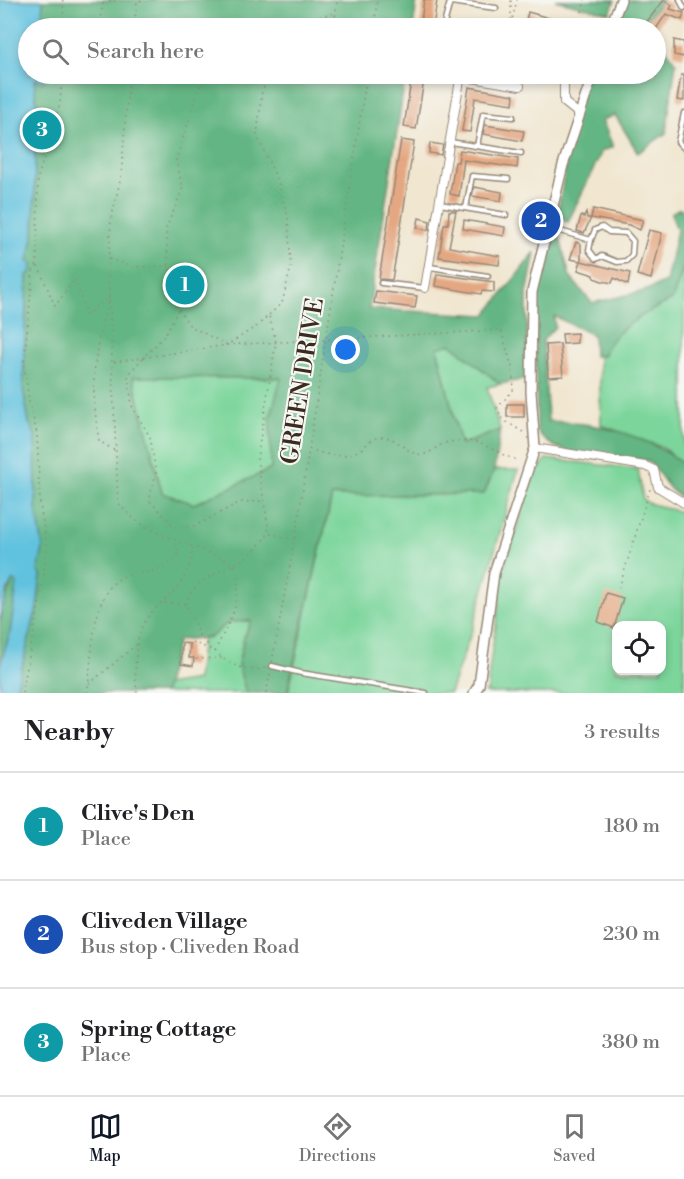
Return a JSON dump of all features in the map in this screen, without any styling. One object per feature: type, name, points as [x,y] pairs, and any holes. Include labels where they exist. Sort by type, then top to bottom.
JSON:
[{"type":"street","points":[[614,18],[621,0]]},
{"type":"street","points":[[425,288],[459,84]]},
{"type":"street","points":[[505,84],[520,87]]},
{"type":"street","points":[[564,84],[564,102],[579,114]]},
{"type":"street","points":[[474,693],[479,685],[494,573],[535,443],[531,392],[532,292],[546,227],[590,84]]},
{"type":"street","points":[[535,443],[645,466],[654,470],[658,487],[684,503]]},
{"type":"lane","points":[[680,0],[684,8]]},
{"type":"lane","points":[[446,18],[450,2],[496,8]]},
{"type":"lane","points":[[684,113],[678,142],[684,148]]},
{"type":"lane","points":[[477,146],[483,114],[513,117]]},
{"type":"lane","points":[[450,140],[521,153]]},
{"type":"lane","points":[[466,208],[472,176],[508,179]]},
{"type":"lane","points":[[440,203],[506,215]]},
{"type":"lane","points":[[546,227],[591,240]]},
{"type":"lane","points":[[602,227],[609,232],[626,232],[633,241],[632,255],[626,261],[617,262],[602,256],[596,259],[590,250],[591,240],[595,230],[602,227]]},
{"type":"lane","points":[[429,267],[488,276]]},
{"type":"lane","points":[[381,283],[425,288]]},
{"type":"lane","points":[[272,666],[301,673],[426,693]]},
{"type":"path","points":[[63,0],[64,18]]},
{"type":"path","points":[[100,18],[104,0]]},
{"type":"path","points":[[109,0],[112,2],[115,0]]},
{"type":"path","points":[[135,18],[137,1],[142,0]]},
{"type":"path","points":[[334,18],[337,0]]},
{"type":"path","points":[[375,18],[377,0]]},
{"type":"path","points":[[511,0],[511,18]]},
{"type":"path","points":[[512,18],[517,0]]},
{"type":"path","points":[[582,12],[585,0]]},
{"type":"path","points":[[314,18],[334,12]]},
{"type":"path","points":[[268,18],[274,16],[283,18]]},
{"type":"path","points":[[61,84],[60,104],[38,177],[37,265],[55,306],[75,279],[86,315],[110,296]]},
{"type":"path","points":[[128,84],[121,177],[111,220],[108,259],[118,502],[127,516],[176,542],[215,553],[234,564],[239,581],[238,601],[215,651]]},
{"type":"path","points":[[201,84],[176,160],[183,188],[166,229],[168,261],[173,301],[178,309],[190,326],[227,345]]},
{"type":"path","points":[[227,345],[268,316],[282,303],[291,267],[288,217],[278,182],[257,136],[262,90],[267,84]]},
{"type":"path","name":"GREEN DRIVE","points":[[266,693],[294,540],[365,84]]},
{"type":"path","points":[[108,259],[133,267],[169,266]]},
{"type":"path","points":[[22,693],[42,589],[47,547],[40,505],[37,434],[29,401],[24,362],[33,271],[37,265]]},
{"type":"path","points":[[110,296],[99,336],[93,399],[99,441],[115,451]]},
{"type":"path","points":[[178,309],[165,335],[128,374],[132,405],[150,437],[156,473],[149,500],[175,526],[195,526],[240,502],[264,501]]},
{"type":"path","points":[[268,316],[276,342],[257,458],[269,533]]},
{"type":"path","points":[[113,362],[227,345],[501,330],[512,367],[514,389],[497,408],[502,420],[535,443]]},
{"type":"path","points":[[308,449],[326,455],[348,456],[364,447],[370,440],[382,437],[400,441],[408,450],[418,454],[429,454],[447,442],[469,441],[484,443],[503,456],[515,459]]},
{"type":"path","points":[[619,588],[650,489],[658,487]]},
{"type":"path","points":[[269,533],[294,540]]},
{"type":"path","points":[[269,533],[246,558],[211,575],[187,597],[186,604],[199,635],[229,664],[260,670],[272,666]]},
{"type":"path","points":[[87,693],[94,632],[108,587],[125,576],[141,574],[173,562],[179,554],[176,542]]},
{"type":"path","points":[[137,693],[137,645],[154,609],[164,603],[189,571],[193,548]]},
{"type":"path","points":[[164,603],[186,604]]},
{"type":"path","points":[[189,641],[215,651]]},
{"type":"path","points":[[88,684],[137,645]]},
{"type":"path","points":[[195,659],[222,658]]},
{"type":"green space","points":[[43,0],[417,0],[414,18],[42,18]]},
{"type":"green space","points":[[555,0],[615,0],[610,13]]},
{"type":"green space","points":[[624,0],[662,0],[648,18],[615,18]]},
{"type":"green space","points":[[666,50],[676,63],[666,133],[638,153],[615,115],[602,120],[613,147],[602,151],[568,222],[557,218],[576,105],[584,84],[666,84]]},
{"type":"green space","points":[[34,84],[404,84],[369,309],[486,315],[535,252],[527,294],[527,379],[500,384],[451,344],[437,348],[461,445],[500,430],[494,470],[484,494],[332,496],[287,693],[246,693],[238,665],[244,637],[251,621],[229,622],[211,637],[178,640],[164,693],[15,693],[37,608],[41,575],[37,571],[43,548],[36,508],[35,435],[29,423],[23,389],[27,275],[31,263],[28,262],[34,232]],"holes":[[[133,377],[281,378],[270,418],[271,469],[194,504],[162,493]]]},
{"type":"green space","points":[[680,208],[684,211],[684,266],[672,300],[622,330],[607,347],[603,356],[594,356],[593,335],[554,316],[555,327],[543,340],[548,421],[602,427],[636,437],[668,453],[684,464],[684,499],[668,487],[648,461],[573,453],[547,441],[537,431],[535,294],[549,238],[554,233],[559,235],[570,277],[592,303],[644,291],[666,282],[677,230],[671,213]]},
{"type":"green space","points":[[684,266],[684,464],[661,447],[601,425],[599,357],[604,354],[614,338],[632,322],[672,300]]},
{"type":"green space","points":[[451,344],[500,384],[487,387],[500,430],[461,445],[437,347]]},
{"type":"green space","points":[[133,377],[282,378],[270,418],[272,469],[194,504],[162,493]]},
{"type":"green space","points":[[546,459],[638,469],[643,499],[648,503],[684,513],[684,693],[485,693],[488,689],[501,576],[533,478]]},
{"type":"green space","points":[[494,470],[518,470],[472,630],[450,693],[288,693],[332,496],[484,494]]},
{"type":"green space","points":[[13,579],[17,583],[10,633],[0,665],[0,616]]},
{"type":"green space","points":[[252,621],[244,637],[246,693],[164,693],[166,685],[197,680],[202,638],[211,637],[229,622]]},
{"type":"water","points":[[0,0],[43,0],[42,18],[18,18],[18,84],[34,84],[36,99],[34,232],[28,262],[32,263],[31,273],[27,275],[23,389],[29,423],[35,435],[36,508],[43,548],[38,571],[41,575],[37,608],[15,693],[0,693],[0,665],[10,633],[17,583],[13,580],[7,591],[0,623]]},
{"type":"building","points":[[424,0],[437,0],[434,18],[421,18]]},
{"type":"building","points":[[664,0],[672,5],[670,9],[684,13],[682,20],[666,14],[663,18],[650,18]]},
{"type":"building","points":[[528,12],[549,18],[526,18]]},
{"type":"building","points":[[674,40],[684,42],[684,57],[674,55]]},
{"type":"building","points":[[681,75],[684,75],[684,101],[677,100]]},
{"type":"building","points":[[410,84],[423,84],[416,129],[404,127]]},
{"type":"building","points":[[469,87],[514,95],[513,104],[475,98],[470,132],[462,131]]},
{"type":"building","points":[[38,121],[47,121],[47,140],[38,140]]},
{"type":"building","points":[[485,125],[524,131],[522,141],[483,134]]},
{"type":"building","points":[[401,140],[414,142],[404,207],[392,280],[379,279]]},
{"type":"building","points":[[430,143],[443,145],[441,155],[429,153]]},
{"type":"building","points":[[460,150],[518,159],[517,168],[464,160],[459,196],[450,194],[455,162],[458,162]]},
{"type":"building","points":[[474,187],[502,192],[501,201],[472,196]]},
{"type":"building","points":[[593,209],[643,220],[640,230],[629,225],[591,218]]},
{"type":"building","points":[[449,211],[456,211],[449,247],[500,256],[499,265],[439,257],[444,224],[448,224]]},
{"type":"building","points":[[586,213],[587,218],[591,218],[584,233],[577,231],[581,216],[584,217]]},
{"type":"building","points":[[419,218],[430,221],[429,230],[417,228]]},
{"type":"building","points":[[464,220],[505,227],[504,236],[463,229]]},
{"type":"building","points":[[649,230],[662,233],[651,279],[637,275]]},
{"type":"building","points":[[576,242],[581,244],[581,261],[570,259]]},
{"type":"building","points":[[581,261],[630,273],[628,285],[614,278],[612,283],[602,281],[594,278],[594,275],[578,270]]},
{"type":"building","points":[[186,274],[193,277],[194,291],[185,294],[177,289],[177,280]]},
{"type":"building","points":[[437,274],[494,282],[494,292],[482,291],[481,294],[435,286]]},
{"type":"building","points":[[376,291],[417,296],[415,308],[374,303]]},
{"type":"building","points":[[577,333],[577,343],[563,344],[562,334]]},
{"type":"building","points":[[560,344],[563,376],[548,377],[546,345]]},
{"type":"building","points":[[507,404],[524,404],[524,417],[507,417]]},
{"type":"building","points":[[606,593],[623,598],[616,621],[612,621],[612,627],[598,622]]},
{"type":"building","points":[[182,643],[190,644],[189,658],[194,658],[193,666],[181,664]]},
{"type":"place","name":"Spring Cottage","points":[[42,130]]},
{"type":"place","name":"Cliveden Village","points":[[541,221]]},
{"type":"place","name":"Clive's Den","points":[[185,285]]}]
